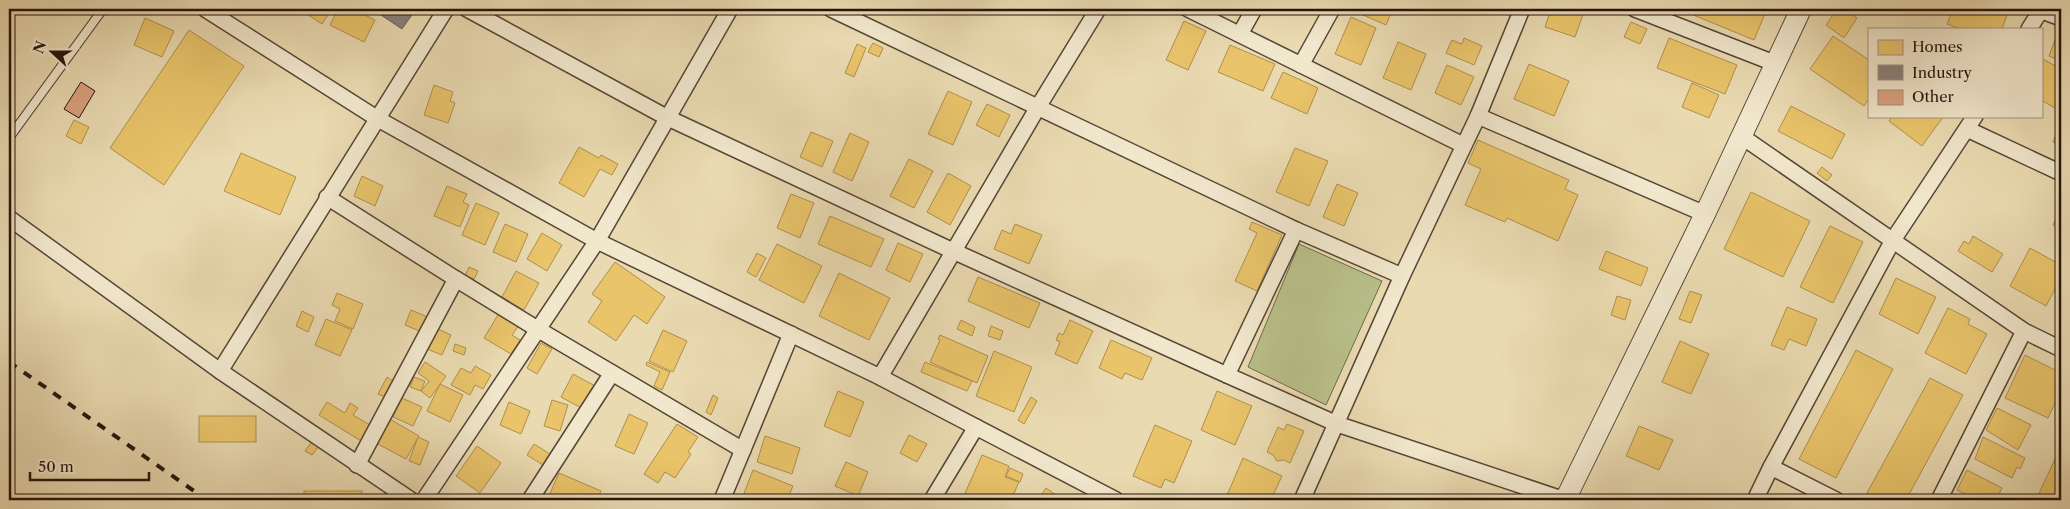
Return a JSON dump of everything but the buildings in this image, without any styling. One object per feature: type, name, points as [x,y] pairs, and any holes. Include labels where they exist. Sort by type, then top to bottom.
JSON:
[{"type":"street","points":[[205,9],[378,119],[597,240],[880,377],[1116,500]]},
{"type":"street","points":[[220,370],[446,9]]},
{"type":"street","points":[[467,9],[666,117],[953,251],[1227,375],[1337,424],[1565,500],[1705,214],[1774,63],[1801,9]]},
{"type":"street","points":[[424,500],[539,330],[597,240],[666,117],[730,9]]},
{"type":"street","points":[[831,9],[1296,230],[1402,276]]},
{"type":"street","points":[[880,377],[1098,9]]},
{"type":"street","points":[[1188,9],[1463,145]]},
{"type":"street","points":[[1240,34],[1254,9]]},
{"type":"street","points":[[1301,65],[1332,9]]},
{"type":"street","points":[[1302,500],[1402,276],[1478,116],[1522,9]]},
{"type":"street","points":[[1636,9],[1774,63]]},
{"type":"street","points":[[2030,28],[2039,9],[2061,18]]},
{"type":"street","points":[[1478,116],[1705,214]]},
{"type":"street","points":[[1755,500],[1893,240],[1971,123],[2061,173]]},
{"type":"street","points":[[1741,136],[2024,330],[2061,349]]},
{"type":"street","points":[[327,197],[539,330],[743,450]]},
{"type":"street","points":[[9,218],[220,370],[410,500]]},
{"type":"street","points":[[1227,375],[1296,230]]},
{"type":"street","points":[[357,465],[456,278]]},
{"type":"street","points":[[1939,500],[2024,330]]},
{"type":"street","points":[[722,500],[791,334]]},
{"type":"street","points":[[530,500],[612,373]]},
{"type":"street","points":[[932,500],[976,427]]},
{"type":"street","points":[[1771,467],[1836,500]]},
{"type":"lane","points":[[9,138],[103,9]]},
{"type":"green space","points":[[1299,244],[1382,281],[1326,405],[1248,367]]},
{"type":"railway","points":[[9,362],[207,500]]}]
